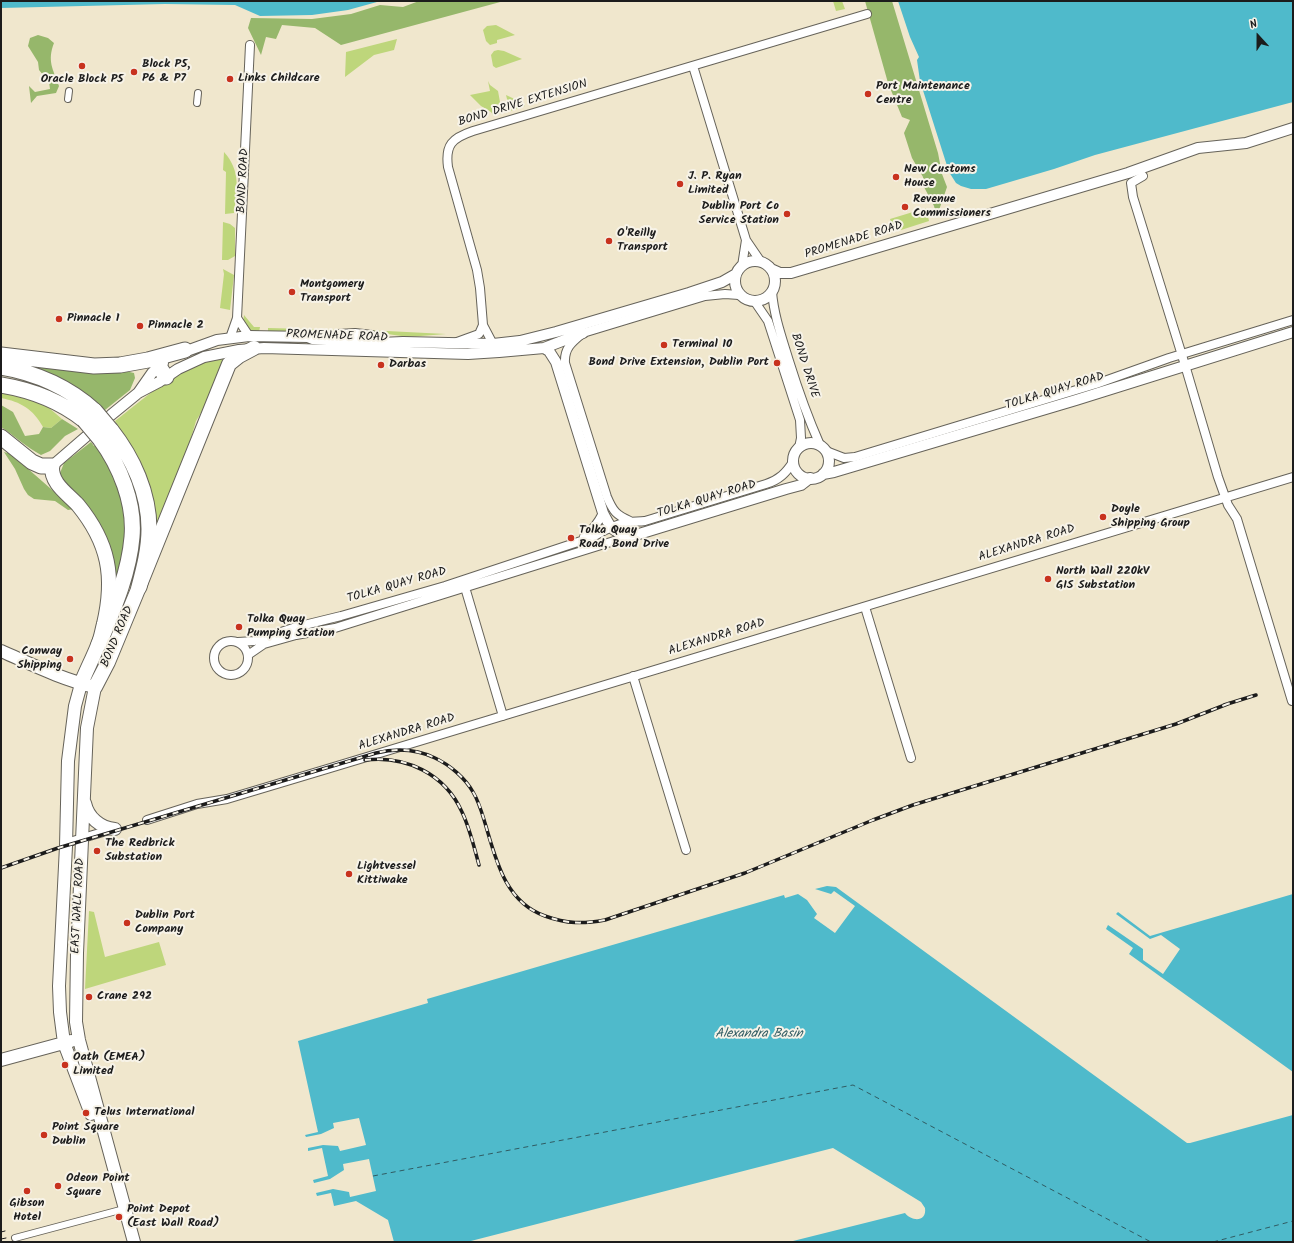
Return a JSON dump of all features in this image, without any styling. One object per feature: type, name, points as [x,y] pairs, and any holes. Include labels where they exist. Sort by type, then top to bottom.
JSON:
[{"type":"highway","name":"BOND ROAD","points":[[95,687],[108,662],[140,587],[229,364],[239,356],[251,342]]},
{"type":"highway","points":[[1,355],[94,366],[120,365],[160,367],[185,350]]},
{"type":"highway","points":[[1,367],[35,375],[61,386],[80,398],[89,416],[131,459],[139,478],[146,504],[149,529],[146,558],[140,587]]},
{"type":"highway","points":[[1,385],[44,396],[74,413],[89,416]]},
{"type":"highway","points":[[99,644],[124,580],[132,537],[131,512],[124,485],[106,435]]},
{"type":"highway","points":[[1,437],[32,462],[41,466],[52,466]]},
{"type":"highway","name":"BOND ROAD","points":[[52,466],[52,474],[57,485],[76,503],[88,518],[104,551],[107,563],[110,593],[107,612],[99,644],[81,684]]},
{"type":"main road","points":[[1,650],[81,684],[95,687]]},
{"type":"main road","name":"EAST WALL ROAD","points":[[81,684],[75,706],[68,761],[66,843],[59,986],[60,1012],[64,1043],[92,1115],[104,1138]]},
{"type":"main road","name":"EAST WALL ROAD","points":[[95,687],[87,728],[85,802],[77,953],[76,1023],[78,1040],[134,1242]]},
{"type":"main road","points":[[85,802],[89,813],[94,820],[106,827],[115,829]]},
{"type":"main road","points":[[1,1060],[78,1040]]},
{"type":"street","name":"BOND DRIVE EXTENSION","points":[[493,344],[483,325],[477,270],[448,167],[448,148],[457,137],[867,14]]},
{"type":"street","name":"BOND ROAD","points":[[230,338],[237,318],[250,45]]},
{"type":"street","points":[[693,66],[746,240],[761,262],[771,269],[775,280],[772,292],[763,300],[755,302],[748,300],[739,294],[736,287],[735,280],[739,270],[746,240]]},
{"type":"street","points":[[68,99],[69,91]]},
{"type":"street","points":[[198,93],[198,103]]},
{"type":"street","name":"PROMENADE ROAD","points":[[771,269],[780,273],[791,273],[1128,173],[1198,148],[1246,143],[1293,128]]},
{"type":"street","points":[[1142,176],[1131,183],[1133,197],[1218,477],[1228,505],[1237,519],[1292,701]]},
{"type":"street","points":[[739,270],[752,262],[761,262]]},
{"type":"street","name":"PROMENADE ROAD","points":[[52,466],[138,393],[152,373],[160,367],[178,369],[204,357],[239,350],[251,342],[308,337],[313,339],[380,343],[493,344],[520,341],[556,332],[722,282],[739,270]]},
{"type":"street","name":"BOND DRIVE","points":[[772,292],[774,312],[779,330],[811,426],[823,448]]},
{"type":"street","points":[[630,522],[618,516],[607,497],[565,364],[567,348],[571,342],[583,334],[704,296],[739,294]]},
{"type":"street","name":"BOND DRIVE","points":[[755,302],[768,321],[800,420],[801,438],[798,448]]},
{"type":"street","points":[[237,318],[251,342]]},
{"type":"street","name":"TOLKA QUAY ROAD","points":[[823,448],[844,458],[855,457],[1096,384],[1181,354],[1293,320]]},
{"type":"street","points":[[457,343],[479,334],[483,325]]},
{"type":"street","name":"TOLKA QUAY ROAD","points":[[823,474],[1076,400],[1293,332]]},
{"type":"street","name":"PROMENADE ROAD","points":[[185,350],[230,338],[294,348],[468,354],[544,348],[583,334]]},
{"type":"street","points":[[544,348],[549,351],[556,362],[603,513],[611,527],[630,536]]},
{"type":"street","points":[[811,443],[823,448],[829,461],[823,474],[816,478],[800,475],[793,462],[798,448],[811,443]]},
{"type":"street","name":"TOLKA QUAY ROAD","points":[[248,655],[264,644],[296,634],[335,628],[392,609],[464,584],[561,546],[593,537],[611,527],[630,522],[645,521],[775,481],[781,477],[793,462]]},
{"type":"street","name":"ALEXANDRA ROAD","points":[[147,820],[196,804],[227,799],[1293,477]]},
{"type":"street","name":"TOLKA QUAY ROAD","points":[[238,642],[254,641],[296,627],[464,584],[564,556],[801,485],[810,478]]},
{"type":"street","points":[[579,540],[592,531],[603,513]]},
{"type":"street","points":[[561,546],[564,556]]},
{"type":"street","points":[[464,584],[503,716]]},
{"type":"street","points":[[865,607],[912,758]]},
{"type":"street","points":[[228,641],[238,642],[244,646],[248,655],[248,664],[246,668],[240,673],[228,675],[219,670],[214,660],[214,654],[218,647],[224,642],[228,641]]},
{"type":"street","points":[[633,676],[686,850]]},
{"type":"street","points":[[66,843],[115,829]]},
{"type":"street","points":[[15,1238],[124,1209]]},
{"type":"green space","points":[[419,1],[504,1],[341,45],[315,28],[282,25],[276,39],[266,37],[261,55],[248,28],[251,18],[312,19],[351,14],[380,5],[403,7]]},
{"type":"green space","points":[[833,1],[842,1],[845,9],[836,11]]},
{"type":"green space","points":[[865,1],[892,1],[947,187],[938,213],[936,214],[934,206],[924,187],[923,177],[912,158],[904,133],[910,120],[902,117],[888,83]]},
{"type":"green space","points":[[496,25],[515,35],[497,40],[497,43],[490,45],[486,41],[483,30],[487,26]]},
{"type":"green space","points":[[38,35],[48,38],[54,43],[51,60],[59,86],[56,93],[37,96],[31,103],[29,86],[35,92],[50,89],[49,82],[39,70],[38,62],[28,46],[30,38]]},
{"type":"green space","points":[[397,39],[394,50],[374,55],[345,77],[346,52]]},
{"type":"green space","points":[[498,50],[522,59],[496,68],[493,66],[491,55],[494,51]]},
{"type":"green space","points":[[488,81],[490,85],[498,91],[502,113],[493,115],[470,95],[490,91]]},
{"type":"green space","points":[[506,95],[523,103],[525,106],[510,111]]},
{"type":"green space","points":[[224,152],[233,166],[237,188],[234,213],[225,214],[226,172],[223,170]]},
{"type":"green space","points":[[926,208],[929,221],[901,230],[893,229],[890,219]]},
{"type":"green space","points":[[223,222],[230,224],[235,228],[235,256],[228,260],[222,260]]},
{"type":"green space","points":[[223,269],[234,275],[230,310],[220,308],[224,274]]},
{"type":"green space","points":[[244,315],[254,327],[260,327],[259,332],[251,332],[243,324]]},
{"type":"green space","points":[[268,328],[347,330],[308,334],[268,333]]},
{"type":"green space","points":[[367,330],[446,334],[408,337]]},
{"type":"green space","points":[[224,357],[204,408],[196,421],[189,445],[154,534],[134,452],[115,421],[153,391],[180,373],[209,360]]},
{"type":"green space","points":[[32,363],[125,371],[134,373],[135,378],[130,390],[103,410],[27,366]]},
{"type":"green space","points":[[1,391],[25,397],[48,407],[62,419],[51,428],[43,427],[35,415],[26,407],[1,398]]},
{"type":"green space","points":[[1,405],[13,412],[25,436],[39,434],[43,427],[51,428],[62,419],[78,429],[65,436],[50,451],[41,455],[30,449],[1,427]]},
{"type":"green space","points":[[91,442],[94,446],[97,444],[112,469],[122,499],[127,532],[117,591],[84,504],[61,477],[60,473],[64,463]]},
{"type":"green space","points":[[4,452],[11,454],[74,509],[68,510],[55,501],[34,499],[28,495],[15,469]]},
{"type":"green space","points":[[89,911],[94,912],[105,957],[159,942],[166,965],[85,989]]},
{"type":"water","points":[[1,1],[403,1],[377,2],[348,10],[312,15],[260,16],[235,5],[165,4],[1,8]]},
{"type":"water","points":[[898,1],[1293,1],[1293,102],[1095,155],[986,189],[971,189],[956,183],[949,172],[920,81],[917,60],[919,57],[910,37]]},
{"type":"water","name":"Alexandra Basin","points":[[827,886],[836,887],[1187,1143],[1293,1115],[1293,1242],[789,1242],[905,1213],[911,1218],[915,1219],[924,1216],[925,1208],[921,1202],[833,1148],[467,1242],[394,1242],[388,1220],[356,1201],[334,1206],[331,1193],[317,1196],[316,1193],[333,1189],[349,1192],[350,1197],[376,1191],[369,1159],[343,1164],[344,1170],[330,1179],[314,1183],[313,1180],[328,1176],[322,1148],[308,1151],[308,1148],[323,1145],[338,1146],[340,1151],[366,1145],[359,1118],[333,1123],[334,1128],[321,1134],[306,1137],[305,1135],[318,1132],[298,1041],[428,1003],[427,999],[784,895],[785,898],[798,894],[807,900],[817,914],[814,918],[835,933],[855,906],[834,891],[831,894],[815,889]]},
{"type":"water","points":[[1293,894],[1293,1072],[1129,954],[1133,948],[1106,929],[1108,925],[1143,949],[1143,960],[1163,974],[1180,949],[1161,935],[1150,939],[1116,914],[1118,912],[1150,936]]},
{"type":"ferry route","points":[[373,1176],[853,1085],[1151,1242]]},
{"type":"ferry route","points":[[1213,1242],[1293,1221]]},
{"type":"tram line","points":[[1,1232],[5,1231]]},
{"type":"tram line","points":[[1,1239],[6,1238]]},
{"type":"railway","points":[[1224,705],[1256,695]]},
{"type":"railway","points":[[1,868],[58,848],[376,753],[391,750],[406,750],[428,755],[441,761],[457,772],[470,787],[480,808],[498,865],[511,890],[520,901],[531,910],[561,921],[582,923],[605,920],[745,873],[913,805],[1176,724],[1230,703]]},
{"type":"railway","points":[[365,760],[380,759],[409,764],[435,778],[445,787],[455,799],[465,818],[479,865]]},
{"type":"place","name":"Oracle Block P5","points":[[82,66]]},
{"type":"place","name":"Block P5, P6 & P7","points":[[134,72]]},
{"type":"place","name":"Links Childcare","points":[[230,79]]},
{"type":"place","name":"Port Maintenance Centre","points":[[868,94]]},
{"type":"place","name":"New Customs House","points":[[896,177]]},
{"type":"place","name":"J. P. Ryan Limited","points":[[680,184]]},
{"type":"place","name":"Revenue Commissioners","points":[[905,207]]},
{"type":"place","name":"Dublin Port Co Service Station","points":[[787,214]]},
{"type":"place","name":"O'Reilly Transport","points":[[609,241]]},
{"type":"place","name":"Montgomery Transport","points":[[292,292]]},
{"type":"place","name":"Pinnacle 1","points":[[59,319]]},
{"type":"place","name":"Pinnacle 2","points":[[140,326]]},
{"type":"place","name":"Terminal 10","points":[[664,345]]},
{"type":"place","name":"Bond Drive Extension, Dublin Port","points":[[777,363]]},
{"type":"place","name":"Darbas","points":[[381,365]]},
{"type":"place","name":"Doyle Shipping Group","points":[[1103,517]]},
{"type":"place","name":"Tolka Quay Road, Bond Drive","points":[[571,538]]},
{"type":"place","name":"North Wall 220kV GIS Substation","points":[[1048,579]]},
{"type":"place","name":"Tolka Quay Pumping Station","points":[[239,627]]},
{"type":"place","name":"Conway Shipping","points":[[70,659]]},
{"type":"place","name":"The Redbrick Substation","points":[[97,851]]},
{"type":"place","name":"Lightvessel Kittiwake","points":[[349,874]]},
{"type":"place","name":"Dublin Port Company","points":[[127,923]]},
{"type":"place","name":"Crane 292","points":[[89,997]]},
{"type":"place","name":"Oath (EMEA) Limited","points":[[65,1065]]},
{"type":"place","name":"Telus International","points":[[86,1113]]},
{"type":"place","name":"Point Square Dublin","points":[[44,1135]]},
{"type":"place","name":"Odeon Point Square","points":[[58,1186]]},
{"type":"place","name":"Gibson Hotel","points":[[27,1191]]},
{"type":"place","name":"Point Depot (East Wall Road)","points":[[119,1217]]}]
